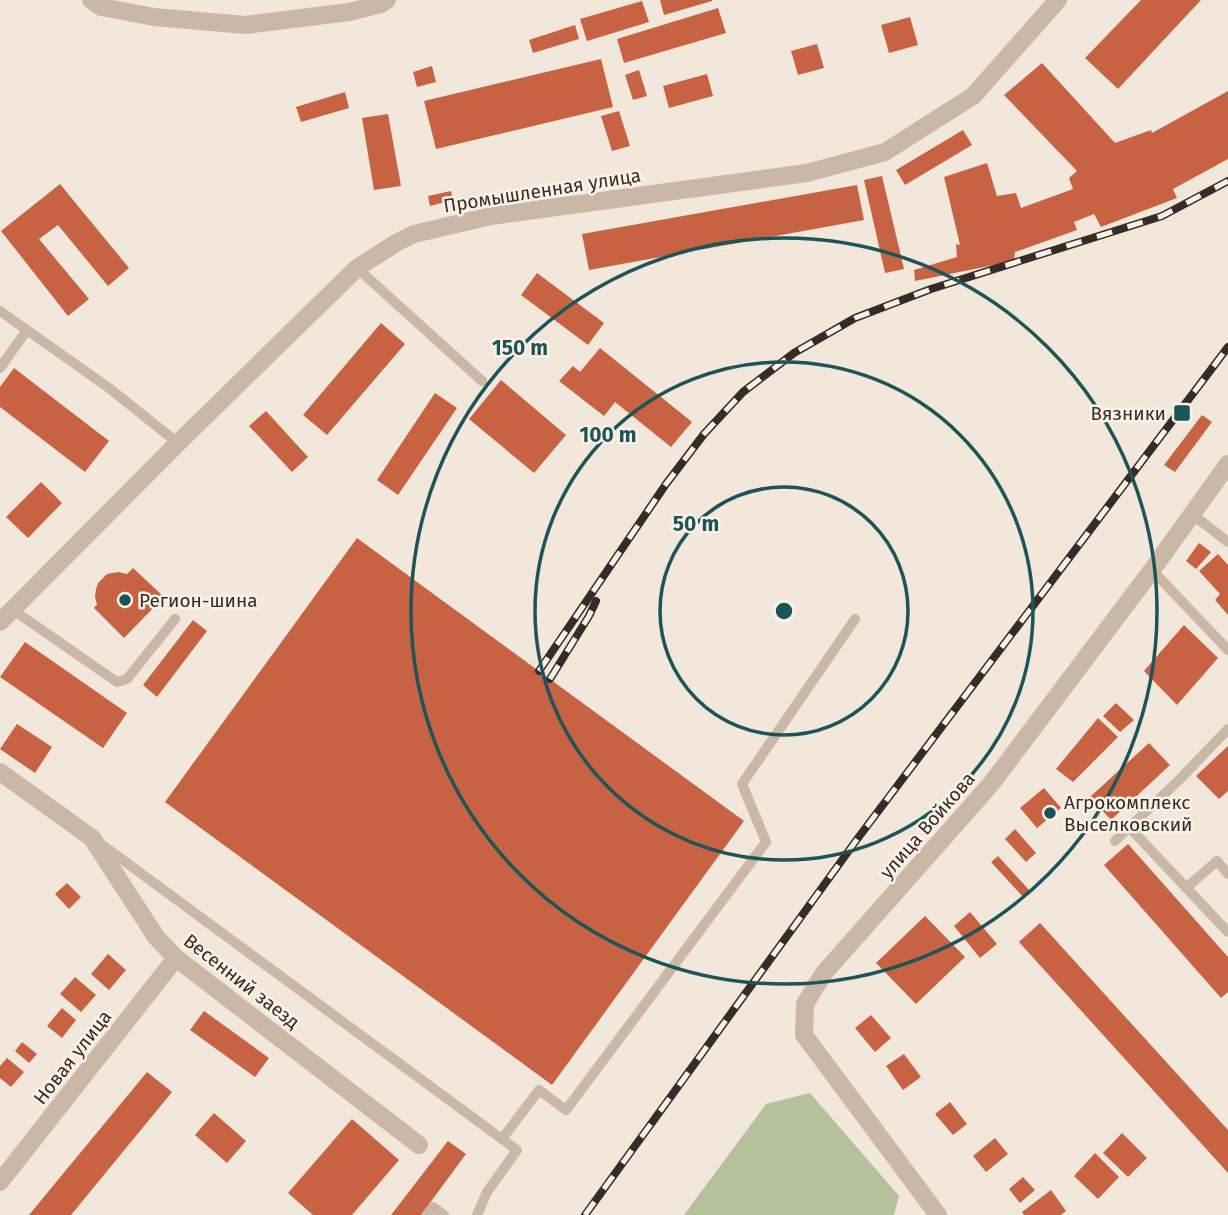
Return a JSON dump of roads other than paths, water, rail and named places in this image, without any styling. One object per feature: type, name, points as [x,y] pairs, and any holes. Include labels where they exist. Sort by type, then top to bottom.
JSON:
[{"type":"street","points":[[91,0],[101,7],[154,17],[245,24],[349,12],[387,0]]},
{"type":"street","name":"Промышленная улица","points":[[6,616],[178,443],[358,268],[396,243],[414,234],[491,216],[807,173],[885,152],[973,96],[1058,0]]},
{"type":"street","name":"улица Войкова","points":[[934,1213],[804,1035],[805,1004],[824,972],[991,784],[1228,464]]},
{"type":"street","name":"Весенний заезд","points":[[0,772],[92,838],[156,937],[176,958],[419,1145]]},
{"type":"street","name":"Новая улица","points":[[0,1182],[176,958]]},
{"type":"lane","points":[[358,268],[482,382]]},
{"type":"lane","points":[[0,311],[109,388],[178,443]]},
{"type":"lane","points":[[0,368],[27,330]]},
{"type":"lane","points":[[1192,514],[1228,542]]},
{"type":"lane","points":[[1152,570],[1228,650]]},
{"type":"lane","points":[[6,616],[117,682],[127,679],[175,619]]},
{"type":"lane","points":[[502,1139],[538,1090],[566,1110],[766,842],[743,784],[855,619]]},
{"type":"lane","points":[[1115,841],[1228,729]]},
{"type":"lane","points":[[1129,827],[1228,932]]},
{"type":"lane","points":[[92,838],[517,1150],[487,1192],[477,1215]]},
{"type":"lane","points":[[1186,888],[1217,861],[1228,874]]},
{"type":"lane","points":[[427,1215],[433,1207],[444,1215]]},
{"type":"railway","points":[[539,671],[666,484],[704,434],[743,392],[794,353],[855,318],[931,289],[1162,216],[1228,181]]},
{"type":"railway","points":[[585,1215],[858,838],[1228,347]]},
{"type":"railway","points":[[550,679],[596,601]]},
{"type":"place","name":"Вязники","points":[[1182,413]]},
{"type":"place","name":"Регион-шина","points":[[125,600]]},
{"type":"place","name":"Агрокомплекс Выселковский","points":[[1050,813]]}]
